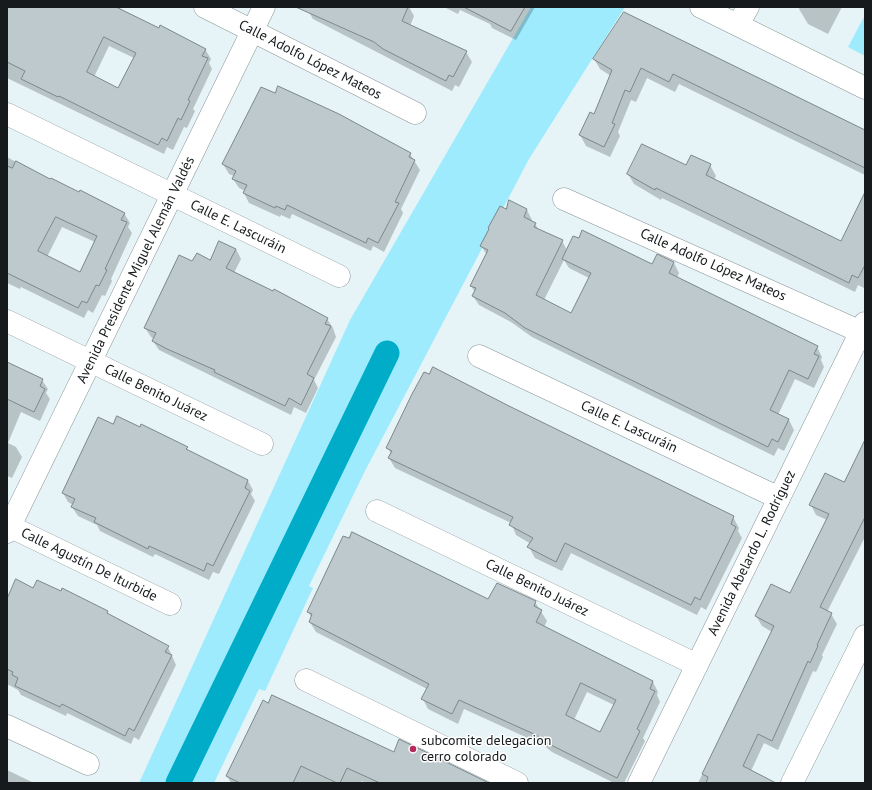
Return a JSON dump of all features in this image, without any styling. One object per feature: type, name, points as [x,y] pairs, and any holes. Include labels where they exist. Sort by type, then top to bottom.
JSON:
[{"type":"street","name":"Calle Adolfo López Mateos","points":[[205,7],[415,113]]},
{"type":"street","name":"Avenida Presidente Miguel Alemán Valdés","points":[[8,528],[264,7]]},
{"type":"street","points":[[701,7],[743,16],[865,88]]},
{"type":"street","name":"Calle E. Lascuráin","points":[[7,114],[339,276]]},
{"type":"street","name":"Calle Adolfo López Mateos","points":[[564,199],[863,328]]},
{"type":"street","name":"Calle Benito Juárez","points":[[7,321],[262,444]]},
{"type":"street","name":"Avenida Abelardo L. Rodríguez","points":[[639,783],[863,328]]},
{"type":"street","name":"Calle E. Lascuráin","points":[[479,356],[779,498]]},
{"type":"street","name":"Calle Benito Juárez","points":[[377,511],[697,665]]},
{"type":"street","name":"Calle Agustín De Iturbide","points":[[8,528],[170,604]]},
{"type":"street","points":[[792,783],[865,636]]},
{"type":"street","points":[[306,680],[517,783]]},
{"type":"street","points":[[7,726],[88,764]]},
{"type":"shaded area","points":[[531,7],[625,7],[529,159],[365,471],[309,586],[313,588],[265,691],[259,689],[214,783],[139,783],[350,320]]},
{"type":"shaded area","points":[[865,15],[865,56],[848,47]]},
{"type":"building","points":[[7,7],[116,7],[159,28],[160,25],[206,49],[202,56],[208,58],[188,100],[190,101],[181,120],[178,118],[167,141],[162,138],[158,145],[21,79],[25,71],[7,62]],"holes":[[[104,37],[136,53],[118,88],[87,72]]]},
{"type":"building","points":[[296,7],[408,7],[402,21],[467,51],[453,77],[449,75],[446,81],[383,49],[374,42]]},
{"type":"building","points":[[464,7],[525,7],[511,31]]},
{"type":"building","points":[[624,12],[865,130],[865,168],[673,74],[669,82],[641,68],[630,92],[625,90],[612,123],[615,124],[604,147],[579,135],[590,112],[594,114],[612,70],[593,59]]},
{"type":"building","points":[[278,86],[339,114],[411,153],[409,157],[415,160],[395,202],[399,203],[378,243],[368,238],[366,243],[287,205],[285,210],[276,206],[275,208],[243,193],[247,185],[232,179],[236,171],[222,164],[261,87],[275,93]]},
{"type":"building","points":[[642,144],[686,165],[691,155],[711,164],[706,175],[841,241],[865,192],[865,265],[858,278],[852,275],[849,283],[656,188],[655,190],[627,174]]},
{"type":"building","points":[[16,161],[50,179],[51,178],[79,192],[80,190],[125,213],[121,220],[127,222],[105,269],[107,270],[99,286],[96,285],[87,303],[82,301],[78,308],[7,273],[7,166],[12,168]],"holes":[[[56,217],[97,236],[80,272],[38,251]]]},
{"type":"building","points":[[509,200],[527,209],[524,217],[536,223],[534,227],[563,240],[536,295],[571,313],[591,273],[562,259],[573,236],[579,238],[582,230],[652,264],[657,254],[674,262],[669,273],[818,346],[814,354],[819,356],[808,379],[789,370],[770,410],[789,419],[778,442],[772,439],[768,447],[525,328],[505,313],[472,296],[476,288],[470,286],[488,250],[480,246],[500,206],[506,209]]},
{"type":"building","points":[[219,241],[236,249],[226,268],[273,291],[274,289],[328,318],[325,324],[331,326],[307,374],[314,378],[301,405],[289,398],[285,406],[214,372],[215,370],[167,349],[152,341],[156,333],[144,328],[179,255],[192,261],[197,253],[210,260]]},
{"type":"building","points":[[7,362],[43,379],[40,386],[45,389],[34,412],[7,399]]},
{"type":"building","points":[[433,367],[509,406],[734,516],[731,524],[736,527],[700,600],[695,597],[691,605],[565,543],[556,562],[527,547],[533,538],[509,525],[513,517],[388,458],[392,451],[386,448],[412,394],[424,372],[429,374]]},
{"type":"building","points":[[117,416],[140,427],[141,424],[188,447],[186,449],[248,480],[245,488],[250,491],[213,566],[207,563],[204,571],[149,546],[148,549],[94,522],[96,518],[71,507],[75,499],[62,493],[98,417],[113,424]]},
{"type":"building","points":[[865,440],[865,517],[820,607],[832,613],[810,663],[808,661],[772,741],[758,734],[743,766],[776,783],[706,783],[708,777],[702,774],[774,626],[755,616],[771,584],[790,593],[829,514],[809,505],[825,473],[844,482]]},
{"type":"building","points":[[352,532],[488,599],[497,583],[536,601],[534,606],[542,610],[536,622],[653,681],[650,689],[655,691],[637,729],[640,731],[617,778],[545,742],[546,741],[536,735],[459,700],[452,714],[421,699],[429,684],[309,622],[312,614],[307,612],[343,536],[349,538]],"holes":[[[581,683],[616,700],[600,732],[566,715]]]},
{"type":"building","points":[[16,579],[33,588],[37,580],[61,591],[62,588],[108,611],[107,613],[169,646],[165,652],[172,655],[134,731],[129,728],[125,736],[62,704],[60,707],[15,686],[18,678],[12,675],[13,672],[7,669],[7,599]]},
{"type":"building","points":[[272,695],[394,752],[399,739],[489,783],[380,783],[347,768],[340,783],[337,783],[301,766],[293,783],[240,783],[226,776],[263,700],[268,703]]},
{"type":"waterway","points":[[178,783],[387,353]]},
{"type":"place","name":"subcomite delegacion cerro colorado","points":[[413,749]]}]
